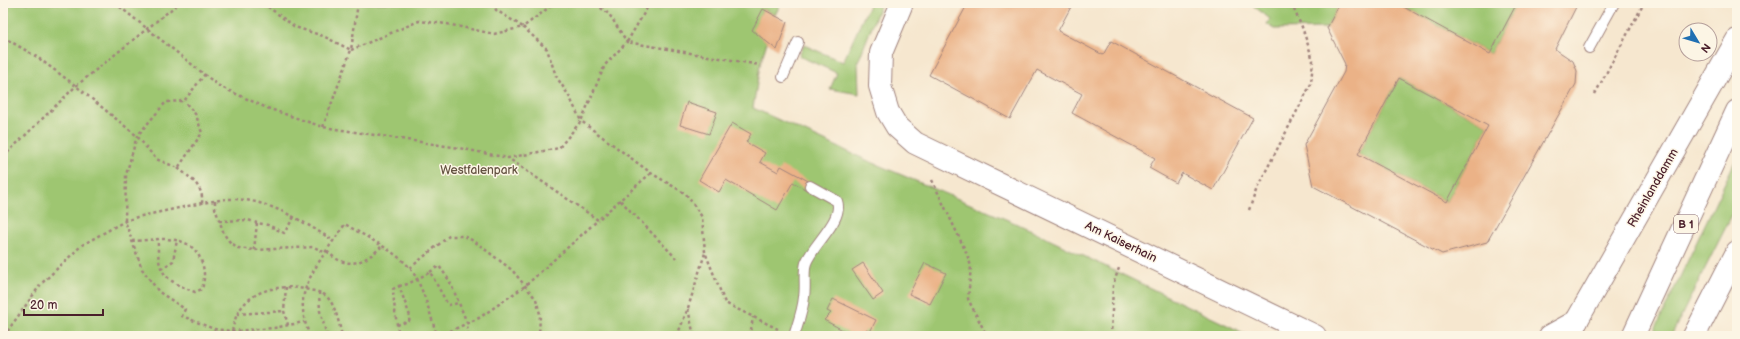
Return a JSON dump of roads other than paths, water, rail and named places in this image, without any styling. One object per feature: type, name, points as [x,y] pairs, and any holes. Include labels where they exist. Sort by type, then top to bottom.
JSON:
[{"type":"main road","name":"Am Kaiserhain","points":[[902,3],[881,53],[880,86],[888,112],[897,127],[915,143],[1315,336]]},
{"type":"main road","name":"Rheinlanddamm","points":[[1573,328],[1737,40]]},
{"type":"main road","name":"B 1","points":[[1633,336],[1737,111]]},
{"type":"main road","points":[[1694,336],[1737,252]]},
{"type":"main road","points":[[1698,336],[1712,299]]},
{"type":"main road","points":[[1550,336],[1573,328]]},
{"type":"lane","points":[[1589,48],[1614,3]]},
{"type":"lane","points":[[783,77],[798,42]]},
{"type":"lane","points":[[794,336],[804,297],[806,263],[822,237],[838,216],[840,208],[838,201],[810,186]]},
{"type":"park label","name":"Westfalenpark","points":[[479,170]]}]
